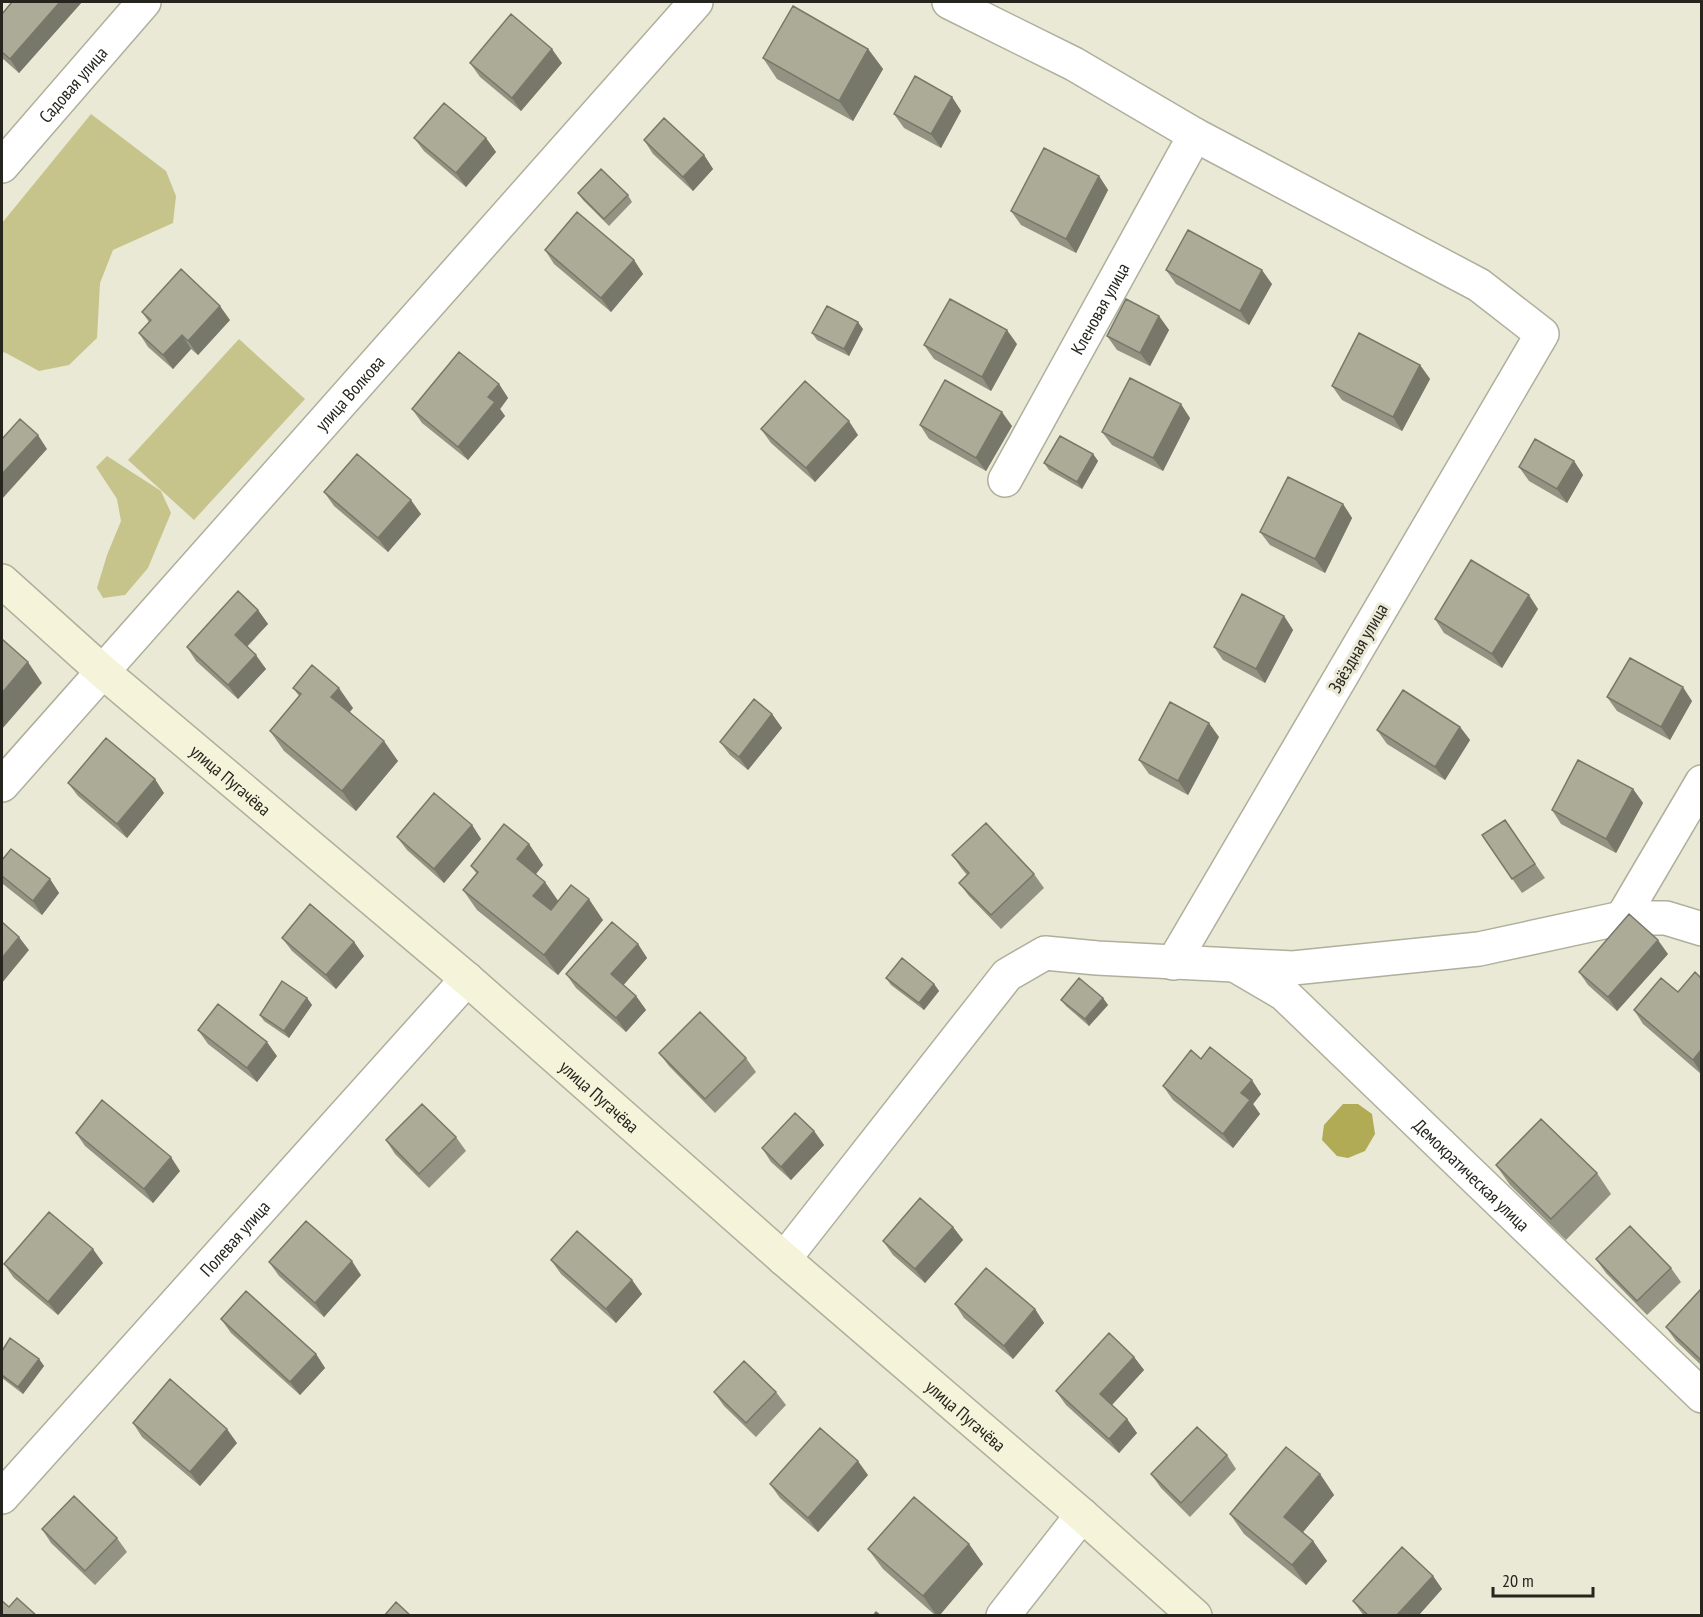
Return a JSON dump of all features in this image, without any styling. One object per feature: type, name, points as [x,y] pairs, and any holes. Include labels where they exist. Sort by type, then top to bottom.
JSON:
[{"type":"street","name":"Садовая улица","points":[[2,166],[144,2]]},
{"type":"street","name":"улица Волкова","points":[[2,785],[696,2]]},
{"type":"street","points":[[949,2],[1074,64],[1195,135]]},
{"type":"street","name":"Звёздная улица","points":[[1173,963],[1542,334],[1479,285],[1195,135]]},
{"type":"street","name":"Кленовая улица","points":[[1005,480],[1195,135]]},
{"type":"street","name":"улица Пугачёва","points":[[2,581],[102,671],[467,979],[784,1259],[1082,1515],[1195,1616]]},
{"type":"street","points":[[1622,918],[1701,782]]},
{"type":"street","points":[[784,1259],[1007,975],[1045,953],[1173,963],[1293,968],[1479,949],[1622,918],[1666,918],[1701,929]]},
{"type":"street","name":"Демократическая улица","points":[[1234,965],[1284,994],[1701,1396]]},
{"type":"street","name":"Полевая улица","points":[[2,1497],[467,979]]},
{"type":"street","points":[[1003,1616],[1082,1515]]},
{"type":"shaded area","points":[[91,114],[166,171],[176,196],[173,223],[113,250],[100,283],[97,338],[69,365],[39,371],[2,352],[2,223]]},
{"type":"shaded area","points":[[239,339],[305,399],[194,520],[128,460]]},
{"type":"shaded area","points":[[107,456],[161,491],[171,513],[148,568],[125,595],[103,598],[97,588],[121,521],[117,499],[96,467]]},
{"type":"shaded area","points":[[1343,1104],[1358,1104],[1372,1114],[1375,1134],[1365,1151],[1348,1158],[1337,1156],[1322,1140],[1324,1125]]},
{"type":"building","points":[[12,2],[60,2],[10,59],[2,52],[2,14]]},
{"type":"building","points":[[793,6],[868,49],[839,101],[763,58]]},
{"type":"building","points":[[511,14],[552,49],[512,98],[470,63]]},
{"type":"building","points":[[915,76],[952,97],[931,134],[894,114]]},
{"type":"building","points":[[444,103],[486,138],[456,173],[414,138]]},
{"type":"building","points":[[664,118],[704,155],[683,177],[644,140]]},
{"type":"building","points":[[1044,148],[1099,176],[1066,239],[1011,211]]},
{"type":"building","points":[[601,169],[628,195],[604,219],[578,193]]},
{"type":"building","points":[[577,212],[634,260],[601,298],[545,250]]},
{"type":"building","points":[[1188,230],[1262,270],[1240,311],[1166,270]]},
{"type":"building","points":[[181,269],[220,306],[188,341],[182,335],[163,355],[139,333],[151,320],[142,312]]},
{"type":"building","points":[[950,299],[1007,330],[982,377],[924,345]]},
{"type":"building","points":[[1126,299],[1159,316],[1140,353],[1107,336]]},
{"type":"building","points":[[827,306],[858,322],[844,349],[812,333]]},
{"type":"building","points":[[1359,333],[1420,365],[1393,417],[1332,386]]},
{"type":"building","points":[[459,352],[499,384],[488,397],[495,402],[458,447],[412,409]]},
{"type":"building","points":[[1130,378],[1181,404],[1153,458],[1102,432]]},
{"type":"building","points":[[945,380],[1002,412],[976,458],[920,425]]},
{"type":"building","points":[[805,381],[849,421],[806,468],[761,429]]},
{"type":"building","points":[[20,419],[38,435],[2,474],[2,439]]},
{"type":"building","points":[[1060,436],[1093,454],[1077,482],[1044,463]]},
{"type":"building","points":[[1535,439],[1574,461],[1557,489],[1519,467]]},
{"type":"building","points":[[357,454],[411,500],[378,538],[324,492]]},
{"type":"building","points":[[1288,477],[1343,504],[1315,559],[1260,532]]},
{"type":"building","points":[[1471,560],[1529,595],[1492,654],[1435,619]]},
{"type":"building","points":[[238,591],[258,610],[235,635],[256,655],[228,685],[187,647]]},
{"type":"building","points":[[1242,594],[1284,616],[1256,669],[1214,647]]},
{"type":"building","points":[[2,639],[28,662],[2,693]]},
{"type":"building","points":[[1630,658],[1683,687],[1661,727],[1607,697]]},
{"type":"building","points":[[312,665],[339,688],[331,697],[384,741],[342,791],[270,731],[301,694],[293,688]]},
{"type":"building","points":[[1403,690],[1460,727],[1435,767],[1377,730]]},
{"type":"building","points":[[754,699],[772,714],[739,757],[720,742]]},
{"type":"building","points":[[1170,702],[1209,723],[1178,781],[1139,760]]},
{"type":"building","points":[[106,738],[155,779],[117,824],[68,783]]},
{"type":"building","points":[[1578,760],[1633,789],[1606,839],[1552,810]]},
{"type":"building","points":[[434,793],[472,825],[434,869],[397,837]]},
{"type":"building","points":[[1505,820],[1535,864],[1512,879],[1482,835]]},
{"type":"building","points":[[986,823],[1034,874],[991,915],[959,883],[969,873],[952,855]]},
{"type":"building","points":[[504,824],[529,844],[517,859],[545,882],[533,896],[551,910],[571,885],[589,899],[544,955],[463,890],[478,872],[471,866]]},
{"type":"building","points":[[11,849],[50,879],[33,901],[2,876],[2,860]]},
{"type":"building","points":[[310,904],[354,942],[326,975],[282,938]]},
{"type":"building","points":[[1629,914],[1658,940],[1608,997],[1579,972]]},
{"type":"building","points":[[2,922],[19,937],[2,958]]},
{"type":"building","points":[[612,922],[638,944],[611,974],[636,996],[616,1018],[566,974]]},
{"type":"building","points":[[902,958],[934,984],[919,1003],[886,978]]},
{"type":"building","points":[[1695,972],[1701,978],[1701,1050],[1693,1060],[1634,1010],[1661,978],[1678,992]]},
{"type":"building","points":[[1079,978],[1103,998],[1085,1019],[1061,1000]]},
{"type":"building","points":[[282,981],[307,998],[284,1031],[260,1015]]},
{"type":"building","points":[[218,1004],[267,1042],[247,1068],[198,1030]]},
{"type":"building","points":[[700,1012],[746,1058],[705,1099],[659,1053]]},
{"type":"building","points":[[1210,1047],[1252,1080],[1241,1093],[1250,1100],[1223,1134],[1163,1086],[1191,1050],[1201,1059]]},
{"type":"building","points":[[102,1100],[171,1157],[144,1189],[76,1133]]},
{"type":"building","points":[[422,1104],[456,1137],[419,1174],[386,1140]]},
{"type":"building","points":[[795,1113],[814,1131],[781,1167],[762,1148]]},
{"type":"building","points":[[1541,1119],[1597,1173],[1551,1219],[1496,1165]]},
{"type":"building","points":[[920,1198],[953,1227],[915,1269],[883,1241]]},
{"type":"building","points":[[49,1212],[93,1249],[48,1302],[4,1264]]},
{"type":"building","points":[[306,1221],[352,1261],[315,1303],[269,1262]]},
{"type":"building","points":[[1630,1226],[1671,1268],[1637,1301],[1596,1259]]},
{"type":"building","points":[[577,1231],[632,1280],[606,1309],[551,1260]]},
{"type":"building","points":[[986,1268],[1035,1309],[1004,1346],[955,1304]]},
{"type":"building","points":[[1701,1289],[1701,1360],[1666,1327]]},
{"type":"building","points":[[246,1291],[316,1354],[290,1382],[221,1319]]},
{"type":"building","points":[[1109,1333],[1134,1357],[1100,1394],[1127,1419],[1109,1439],[1056,1391]]},
{"type":"building","points":[[10,1338],[39,1359],[18,1387],[2,1375],[2,1351]]},
{"type":"building","points":[[744,1361],[776,1392],[746,1423],[714,1392]]},
{"type":"building","points":[[170,1379],[227,1429],[190,1472],[133,1423]]},
{"type":"building","points":[[1197,1427],[1227,1455],[1181,1503],[1151,1474]]},
{"type":"building","points":[[820,1428],[858,1461],[808,1518],[770,1484]]},
{"type":"building","points":[[1286,1447],[1320,1474],[1284,1517],[1313,1541],[1292,1565],[1230,1514]]},
{"type":"building","points":[[74,1496],[117,1538],[85,1571],[42,1529]]},
{"type":"building","points":[[914,1497],[969,1544],[923,1596],[868,1549]]},
{"type":"building","points":[[1402,1547],[1433,1576],[1396,1616],[1369,1616],[1353,1601]]},
{"type":"building","points":[[17,1598],[37,1616],[2,1616],[2,1601],[9,1607]]},
{"type":"building","points":[[396,1602],[411,1616],[384,1616]]}]
